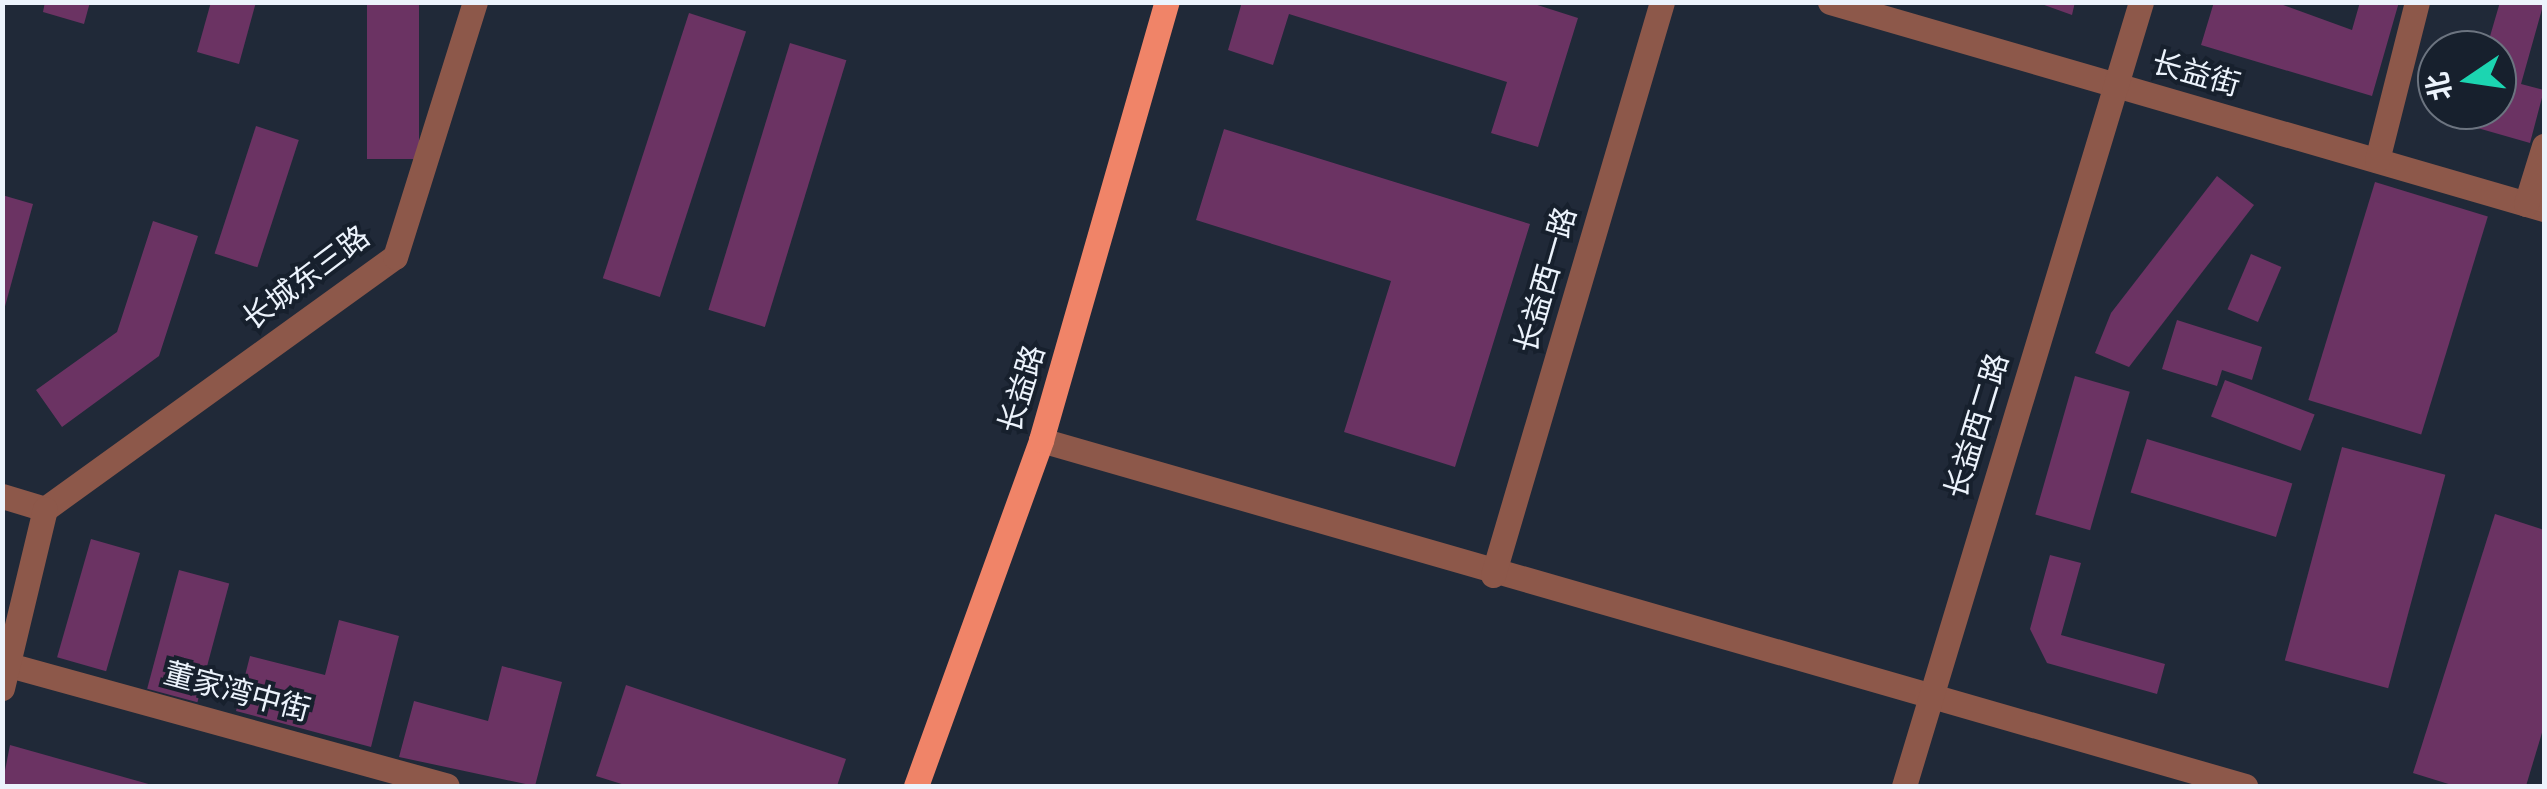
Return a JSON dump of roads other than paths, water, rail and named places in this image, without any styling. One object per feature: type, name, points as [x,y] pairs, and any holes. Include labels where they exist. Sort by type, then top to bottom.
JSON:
[{"type":"main road","name":"长益路","points":[[916,786],[1041,440],[1167,2]]},
{"type":"street","name":"长城东三路","points":[[45,509],[395,256],[476,2]]},
{"type":"street","name":"长益西一路","points":[[1493,575],[1662,2]]},
{"type":"street","name":"长益街","points":[[1830,2],[2536,206]]},
{"type":"street","name":"长益西二路","points":[[1904,786],[1926,702],[2140,2]]},
{"type":"street","points":[[2376,160],[2417,2]]},
{"type":"street","points":[[2536,206],[2544,146]]},
{"type":"street","points":[[1041,440],[1926,702],[2245,786]]},
{"type":"street","points":[[2,496],[45,509],[6,676]]},
{"type":"street","name":"董家湾中街","points":[[6,676],[446,786]]}]
